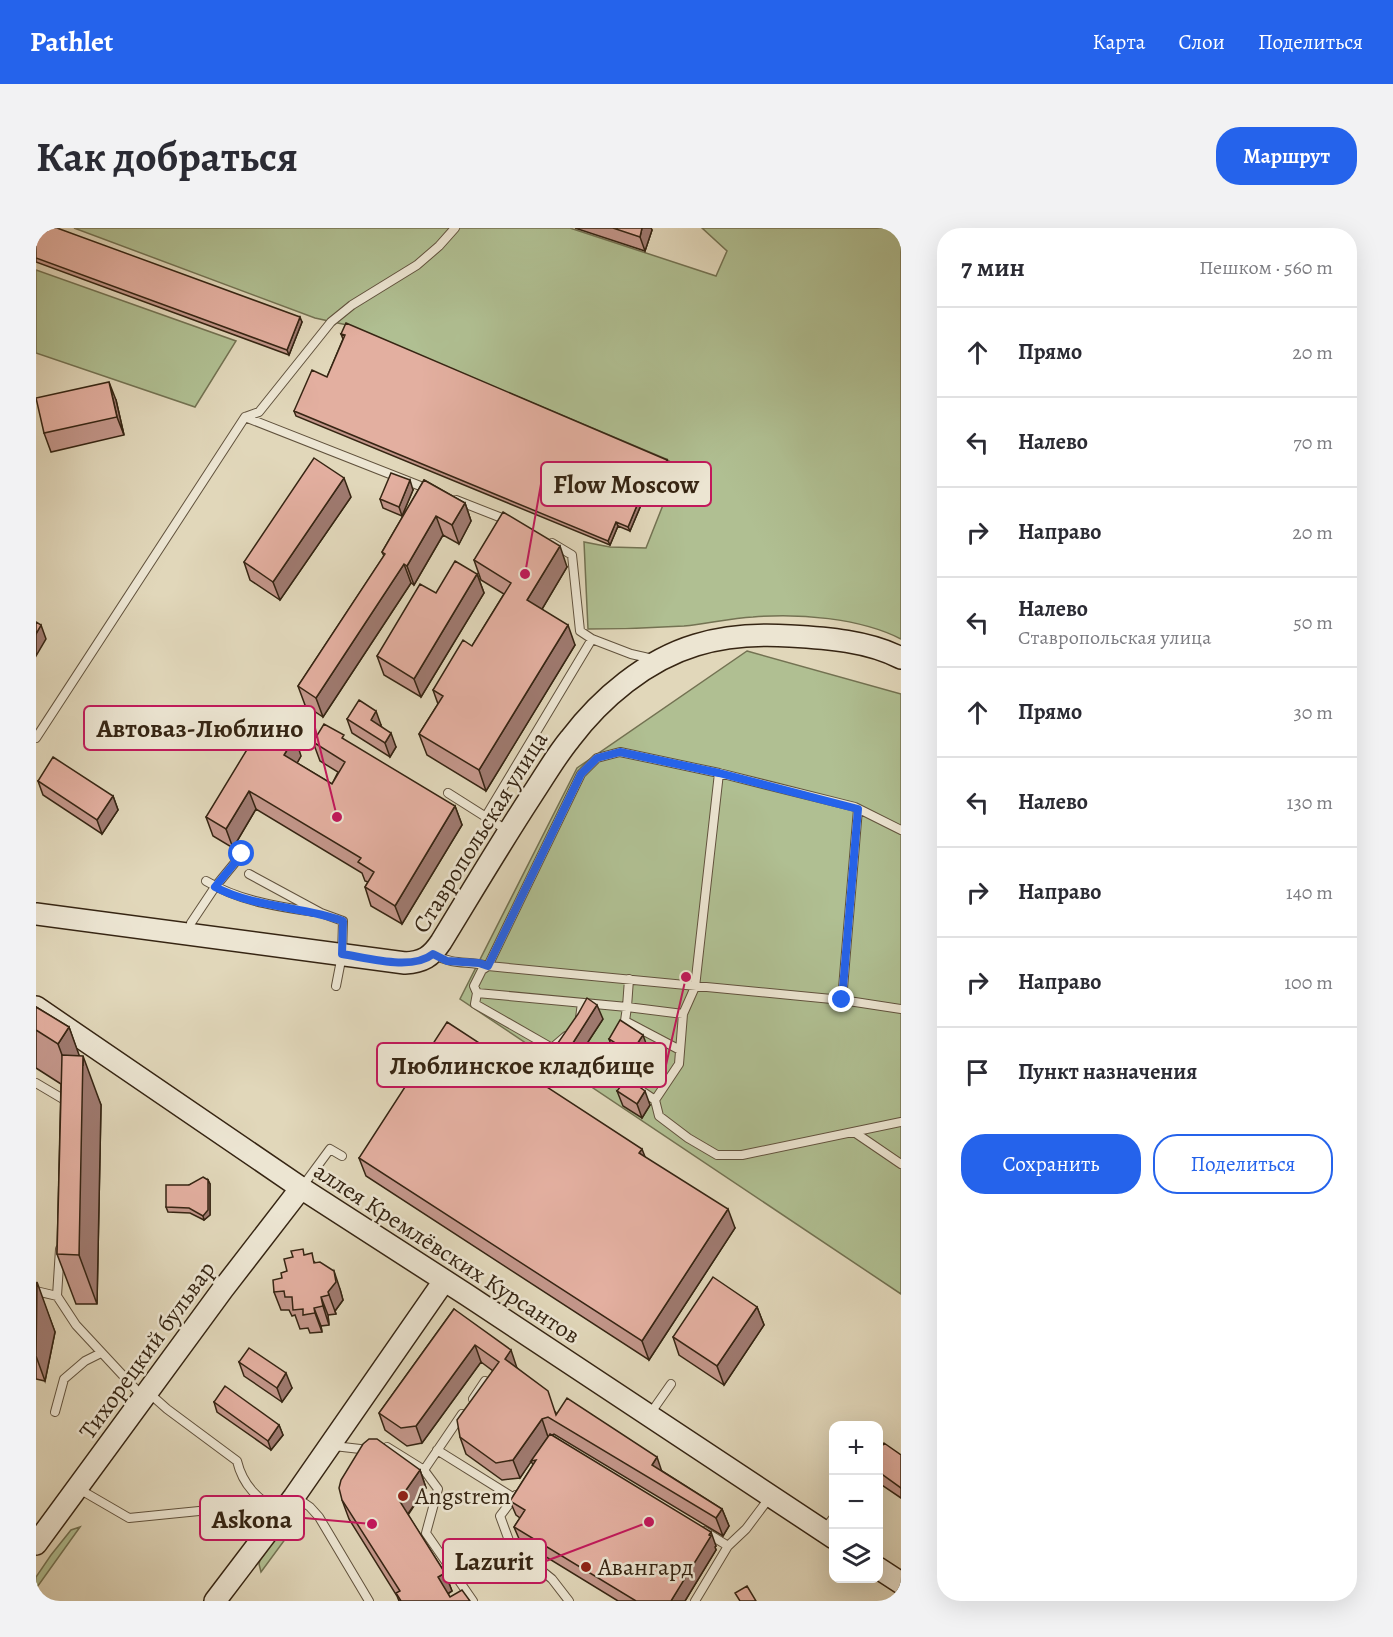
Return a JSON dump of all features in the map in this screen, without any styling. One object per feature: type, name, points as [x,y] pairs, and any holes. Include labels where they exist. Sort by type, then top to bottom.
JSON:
[{"type":"street","name":"Ставропольская улица","points":[[36,914],[405,963],[418,962],[433,954],[508,831],[576,731],[613,692],[660,660],[696,645],[733,638],[769,635],[853,643],[890,652],[901,658]]},
{"type":"street","name":"аллея Кремлёвских Курсантов","points":[[36,1007],[301,1188],[771,1496],[829,1528]]},
{"type":"street","name":"Тихорецкий бульвар","points":[[36,1544],[223,1289],[301,1188]]},
{"type":"street","points":[[215,1601],[294,1497],[444,1281]]},
{"type":"street","points":[[883,1571],[901,1583]]},
{"type":"lane","points":[[36,738],[245,417],[259,412],[331,322],[352,305],[417,265],[455,228]]},
{"type":"lane","points":[[245,417],[437,492]]},
{"type":"lane","points":[[447,496],[517,525]]},
{"type":"lane","points":[[501,529],[507,520]]},
{"type":"lane","points":[[546,540],[572,555],[580,632],[631,654],[660,660]]},
{"type":"lane","points":[[486,816],[592,639]]},
{"type":"lane","points":[[631,654],[639,674]]},
{"type":"lane","points":[[582,1003],[576,1027],[552,1048],[475,1004],[477,993],[474,986],[483,970],[488,966],[581,774],[597,758],[620,752],[719,773],[858,809],[901,830]]},
{"type":"lane","points":[[655,1100],[662,1093],[679,1064],[683,1014],[695,987],[719,773]]},
{"type":"lane","points":[[448,793],[508,831]]},
{"type":"lane","points":[[842,1000],[858,809]]},
{"type":"lane","points":[[191,935],[191,923],[215,887],[242,854]]},
{"type":"lane","points":[[249,874],[321,913],[343,921],[342,954],[336,986]]},
{"type":"lane","points":[[206,881],[230,895],[264,904],[321,913]]},
{"type":"lane","points":[[433,954],[447,961],[479,963],[488,966],[842,1000],[901,1009]]},
{"type":"lane","points":[[629,979],[625,1021],[680,1050]]},
{"type":"lane","points":[[477,993],[683,1014]]},
{"type":"lane","points":[[591,1050],[599,1053],[610,1070],[655,1100],[659,1116],[688,1138],[717,1155],[741,1155],[901,1122]]},
{"type":"lane","points":[[36,1083],[68,1102],[67,1114]]},
{"type":"lane","points":[[854,1132],[901,1164]]},
{"type":"lane","points":[[301,1188],[330,1149],[342,1156]]},
{"type":"lane","points":[[60,1239],[57,1296],[76,1325],[101,1353],[146,1395],[237,1461],[240,1475],[257,1498],[281,1514]]},
{"type":"lane","points":[[36,1291],[57,1296]]},
{"type":"lane","points":[[55,1412],[64,1379],[85,1360],[101,1353]]},
{"type":"lane","points":[[424,1470],[485,1381]]},
{"type":"lane","points":[[649,1416],[671,1384]]},
{"type":"lane","points":[[329,1446],[369,1450],[388,1447],[424,1470],[438,1489],[426,1533],[473,1601]]},
{"type":"lane","points":[[437,1450],[514,1498]]},
{"type":"lane","points":[[77,1488],[129,1518],[239,1507],[257,1498]]},
{"type":"lane","points":[[520,1488],[500,1516],[511,1546],[552,1579],[569,1601]]},
{"type":"lane","points":[[695,1601],[728,1546],[746,1529],[771,1496]]},
{"type":"lane","points":[[294,1497],[310,1506],[319,1517],[369,1601]]},
{"type":"lane","points":[[699,1528],[728,1546]]},
{"type":"green space","points":[[74,228],[570,228],[716,276],[727,251],[702,228],[901,228],[901,639],[867,626],[848,622],[789,616],[744,618],[684,626],[588,629],[584,542],[610,547],[646,548],[678,467],[666,459],[347,325],[315,318]]},
{"type":"green space","points":[[36,270],[236,341],[195,407],[36,353]]},
{"type":"green space","points":[[747,651],[901,694],[901,1294],[460,999],[577,768]]},
{"type":"green space","points":[[295,1517],[300,1519],[261,1572],[260,1560],[281,1530]]},
{"type":"green space","points":[[80,1527],[36,1588],[36,1577],[51,1555],[71,1530]]},
{"type":"building","points":[[36,228],[57,228],[300,317],[287,350],[36,258]]},
{"type":"building","points":[[613,228],[642,228],[640,237]]},
{"type":"building","points":[[346,323],[667,460],[662,471],[653,467],[628,527],[616,522],[608,541],[294,411],[312,370],[327,377],[345,335],[341,334]]},
{"type":"building","points":[[109,382],[117,417],[44,433],[36,398]]},
{"type":"building","points":[[314,458],[344,478],[273,582],[244,562]]},
{"type":"building","points":[[391,473],[410,480],[399,507],[380,499]]},
{"type":"building","points":[[424,480],[465,503],[452,525],[436,516],[407,566],[404,564],[316,698],[298,686],[385,554],[382,552]]},
{"type":"building","points":[[503,512],[560,546],[527,600],[568,625],[479,770],[419,734],[443,696],[433,690],[463,640],[472,646],[511,583],[474,560]]},
{"type":"building","points":[[455,561],[477,574],[414,679],[377,656],[420,584],[436,593]]},
{"type":"building","points":[[36,622],[41,625],[36,634]]},
{"type":"building","points":[[359,700],[376,711],[371,720],[391,733],[385,743],[347,719]]},
{"type":"building","points":[[265,720],[295,737],[284,755],[332,784],[345,762],[313,742],[324,724],[344,735],[342,738],[455,806],[395,906],[365,887],[374,872],[358,862],[361,858],[249,791],[226,829],[206,817]]},
{"type":"building","points":[[53,757],[113,796],[97,820],[38,781]]},
{"type":"building","points":[[587,998],[597,1005],[564,1057],[553,1050]]},
{"type":"building","points":[[36,1007],[69,1027],[58,1044],[36,1030]]},
{"type":"building","points":[[620,1020],[643,1035],[631,1053],[609,1039]]},
{"type":"building","points":[[447,1022],[642,1149],[639,1153],[728,1209],[642,1341],[359,1158]]},
{"type":"building","points":[[62,1055],[83,1056],[79,1255],[57,1254]]},
{"type":"building","points":[[627,1078],[645,1091],[637,1104],[617,1091]]},
{"type":"building","points":[[203,1177],[208,1180],[208,1210],[203,1216],[189,1208],[166,1207],[166,1185],[189,1185]]},
{"type":"building","points":[[303,1249],[304,1255],[312,1253],[314,1263],[320,1262],[334,1271],[336,1282],[328,1292],[329,1295],[321,1297],[323,1306],[314,1308],[315,1313],[303,1315],[303,1309],[293,1310],[292,1297],[285,1297],[284,1291],[274,1292],[273,1280],[282,1278],[281,1273],[287,1271],[284,1259],[293,1257],[291,1251]]},
{"type":"building","points":[[713,1277],[757,1307],[717,1366],[673,1337]]},
{"type":"building","points":[[454,1309],[511,1350],[505,1359],[548,1391],[556,1415],[567,1398],[657,1457],[652,1465],[722,1509],[716,1518],[548,1417],[542,1419],[513,1460],[496,1463],[460,1437],[457,1420],[499,1362],[475,1345],[416,1426],[401,1428],[379,1413]]},
{"type":"building","points":[[249,1348],[286,1373],[277,1388],[239,1362]]},
{"type":"building","points":[[225,1386],[279,1425],[268,1441],[214,1402]]},
{"type":"building","points":[[550,1434],[711,1532],[709,1535],[711,1536],[671,1601],[636,1601],[514,1527],[525,1510],[510,1501],[536,1460],[531,1461]]},
{"type":"building","points":[[369,1439],[377,1439],[420,1470],[399,1500],[445,1573],[438,1577],[450,1597],[462,1590],[470,1601],[401,1601],[396,1593],[400,1591],[342,1500],[339,1488],[341,1480],[363,1444]]},
{"type":"building","points":[[884,1443],[901,1455],[901,1488],[883,1475]]},
{"type":"building","points":[[747,1586],[756,1601],[740,1601],[735,1593]]},
{"type":"place","name":"Flow Moscow","points":[[525,574]]},
{"type":"place","name":"Автоваз-Люблино","points":[[337,817]]},
{"type":"place","name":"Люблинское кладбище","points":[[686,977]]},
{"type":"place","name":"Angstrem","points":[[403,1496]]},
{"type":"place","name":"Lazurit","points":[[649,1522]]},
{"type":"place","name":"Askona","points":[[372,1524]]},
{"type":"place","name":"Авангард","points":[[586,1567]]},
{"type":"route","points":[[242,854],[215,887],[230,895],[264,904],[321,913],[343,921],[342,954],[405,963],[418,962],[433,954],[456,963],[479,963],[488,966],[581,774],[597,758],[620,752],[719,773],[858,809],[842,1000]]}]
